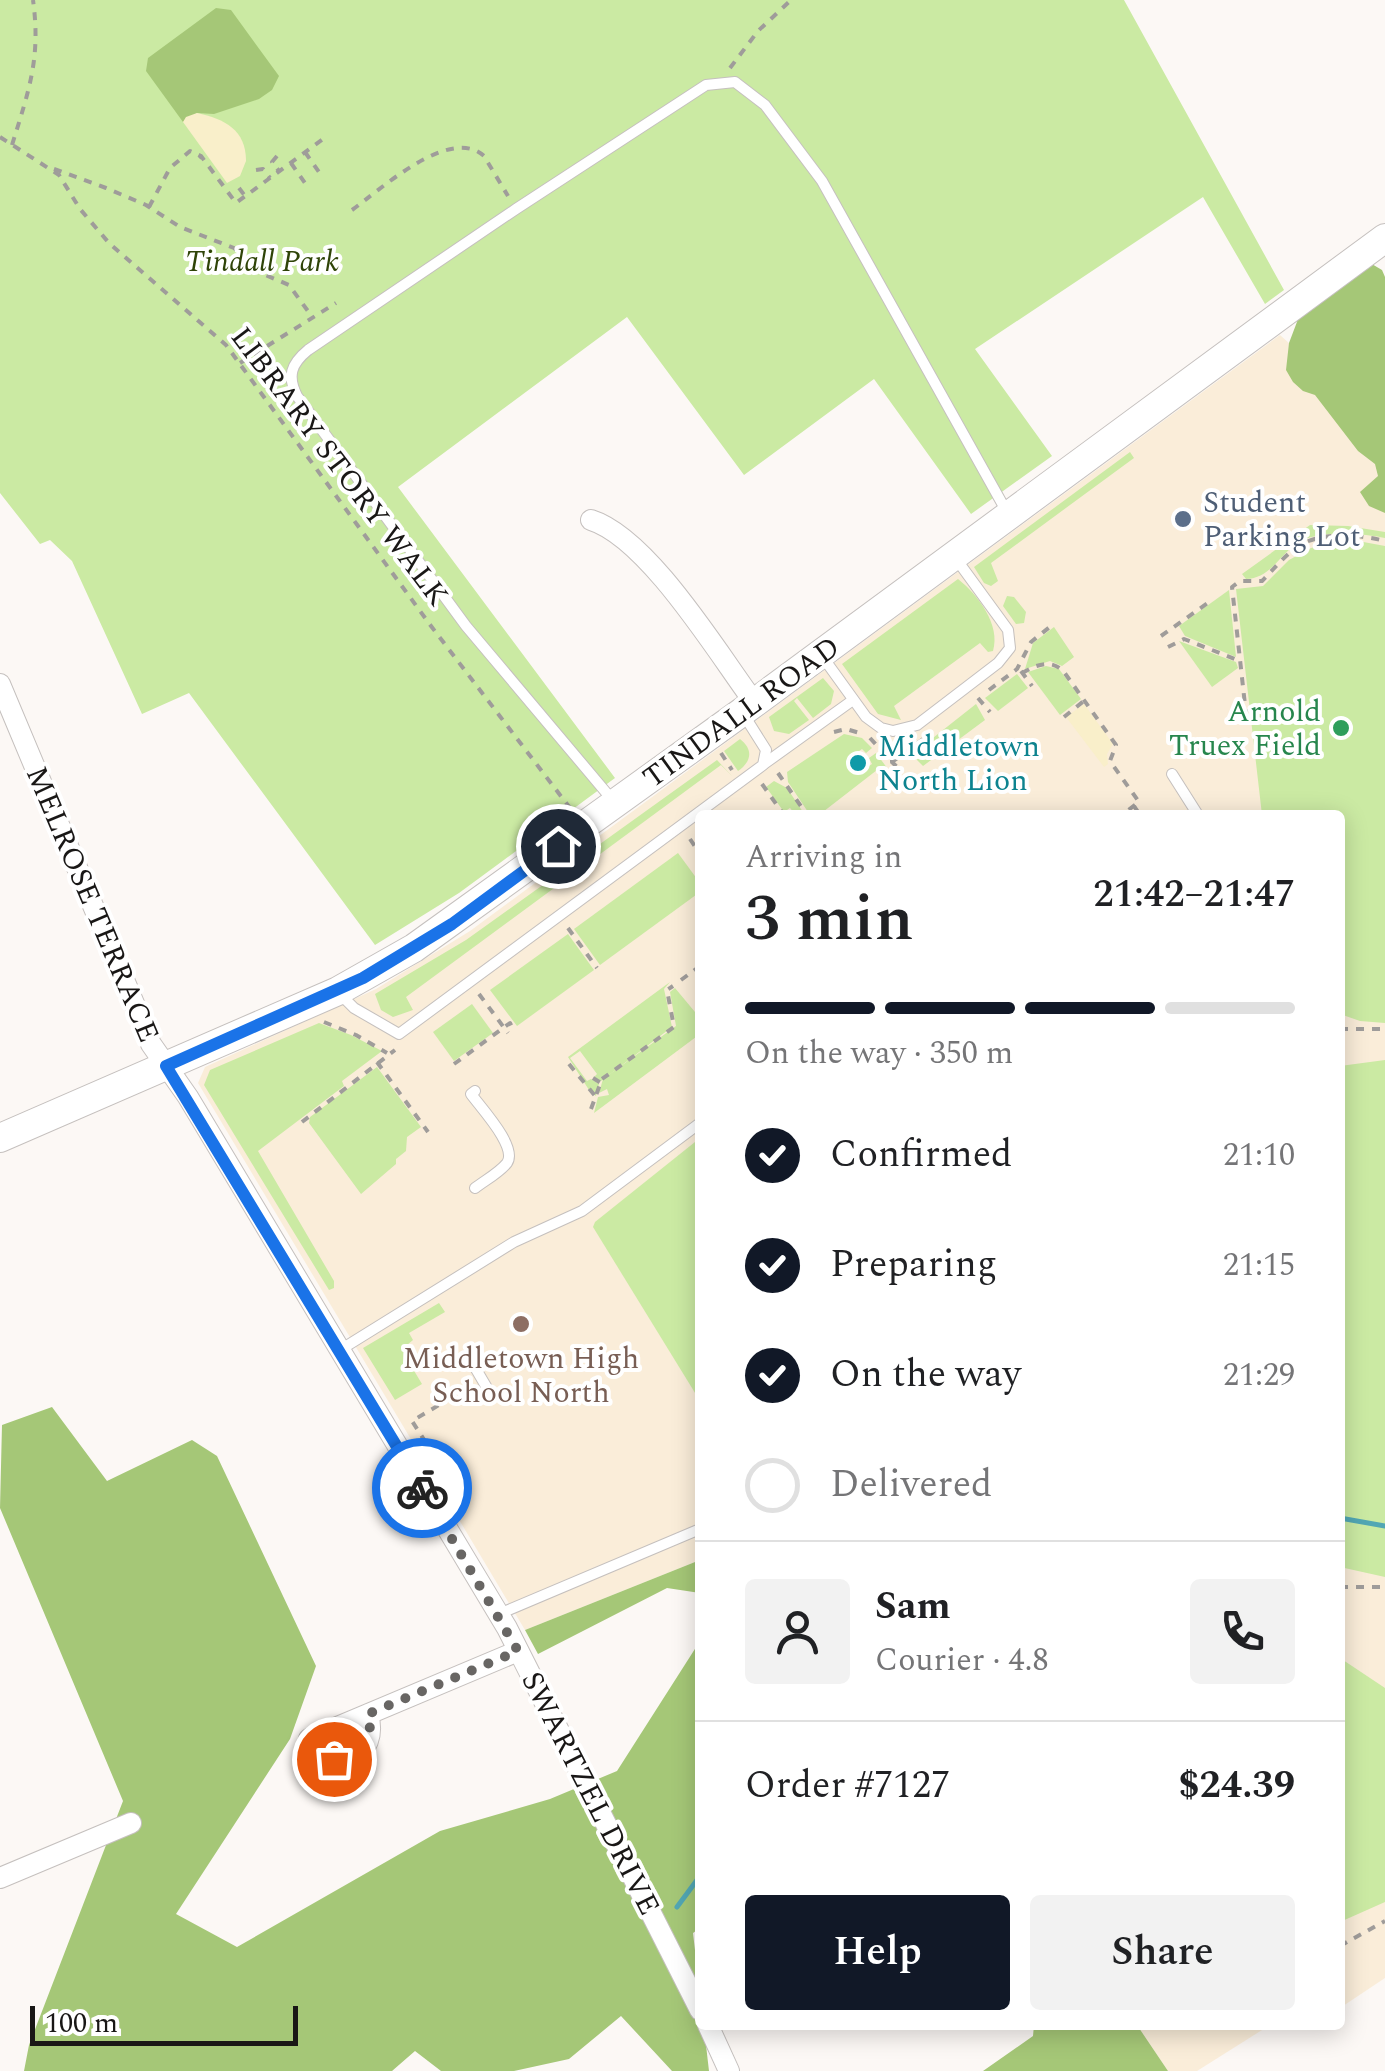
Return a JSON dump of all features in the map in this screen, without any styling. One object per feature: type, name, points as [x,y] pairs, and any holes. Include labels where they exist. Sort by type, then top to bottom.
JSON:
[{"type":"street","name":"TINDALL ROAD","points":[[0,1138],[338,991],[452,924],[1385,238]]},
{"type":"street","points":[[591,520],[617,531],[647,558],[748,707]]},
{"type":"street","name":"MELROSE TERRACE","points":[[0,684],[151,1044],[166,1066]]},
{"type":"street","name":"SWARTZEL DRIVE","points":[[166,1066],[498,1614],[695,2000]]},
{"type":"street","points":[[368,1714],[518,1651]]},
{"type":"street","points":[[0,1878],[131,1823]]},
{"type":"street","points":[[710,2030],[729,2071]]},
{"type":"lane","points":[[615,804],[466,626],[292,386],[292,366],[308,350],[706,86],[724,82],[744,87],[765,105],[822,181],[1008,515]]},
{"type":"lane","points":[[820,654],[875,724],[894,731],[917,725],[1008,654],[1011,642],[1008,630],[954,556]]},
{"type":"lane","points":[[702,810],[854,700]]},
{"type":"lane","points":[[748,707],[766,750],[763,765]]},
{"type":"lane","points":[[1172,774],[1195,810]]},
{"type":"lane","points":[[338,991],[354,1008],[399,1034],[695,815]]},
{"type":"lane","points":[[474,1188],[506,1164],[510,1155],[508,1144],[471,1094],[475,1091]]},
{"type":"lane","points":[[340,1350],[514,1242],[582,1211],[695,1128]]},
{"type":"lane","points":[[473,1364],[490,1392]]},
{"type":"lane","points":[[498,1614],[695,1530]]},
{"type":"path","points":[[12,145],[36,67],[38,34],[33,0]]},
{"type":"path","points":[[724,82],[742,48],[791,0]]},
{"type":"path","points":[[314,134],[320,142]]},
{"type":"path","points":[[149,207],[174,163],[190,151],[200,157],[236,203],[327,136]]},
{"type":"path","name":"LIBRARY STORY WALK","points":[[0,137],[65,182],[80,209],[109,243],[216,336],[240,364],[431,626],[573,811]]},
{"type":"path","points":[[352,210],[414,165],[449,149],[461,148],[479,151],[484,156],[516,209]]},
{"type":"path","points":[[305,152],[322,175]]},
{"type":"path","points":[[277,156],[272,162],[279,171]]},
{"type":"path","points":[[291,163],[307,186]]},
{"type":"path","points":[[50,168],[149,207],[180,226],[234,248],[263,274],[289,285],[313,318]]},
{"type":"path","points":[[256,170],[264,169],[270,178]]},
{"type":"path","points":[[239,188],[245,196]]},
{"type":"path","points":[[240,364],[336,303]]},
{"type":"path","points":[[1243,714],[1232,587],[1240,582],[1262,581],[1298,546],[1309,541],[1351,536],[1385,540]]},
{"type":"path","points":[[1161,636],[1212,600]]},
{"type":"path","points":[[1168,647],[1184,639],[1240,661]]},
{"type":"path","points":[[1032,686],[1020,670],[1056,664],[1085,700],[1116,744],[1108,766],[1139,802],[1128,810]]},
{"type":"path","points":[[978,698],[990,712]]},
{"type":"path","points":[[1064,717],[1085,700]]},
{"type":"path","points":[[892,762],[927,736]]},
{"type":"path","points":[[868,737],[897,767]]},
{"type":"path","points":[[892,744],[892,762]]},
{"type":"path","points":[[720,753],[735,774]]},
{"type":"path","points":[[778,773],[804,810]]},
{"type":"path","points":[[762,784],[780,810]]},
{"type":"path","points":[[1134,806],[1137,810]]},
{"type":"path","points":[[690,839],[695,846]]},
{"type":"path","points":[[568,928],[597,968]]},
{"type":"path","points":[[681,980],[695,970]]},
{"type":"path","points":[[591,1109],[601,1083],[674,1027],[667,990],[673,986]]},
{"type":"path","points":[[479,994],[511,1031]]},
{"type":"path","points":[[319,1020],[388,1054]]},
{"type":"path","points":[[454,1064],[504,1027]]},
{"type":"path","points":[[1345,1028],[1385,1029]]},
{"type":"path","points":[[495,1034],[499,1040]]},
{"type":"path","points":[[302,1122],[395,1050]]},
{"type":"path","points":[[377,1062],[428,1132]]},
{"type":"path","points":[[569,1064],[596,1097]]},
{"type":"path","points":[[593,1078],[601,1083]]},
{"type":"path","points":[[423,1453],[430,1449],[412,1421],[471,1386]]},
{"type":"path","points":[[1345,1586],[1385,1588]]},
{"type":"path","points":[[1345,1943],[1385,1921]]},
{"type":"shaded area","name":"Middletown High School North","points":[[1280,335],[1385,430],[1385,1978],[1345,2005],[1345,810],[695,810],[695,1562],[525,1630],[198,1083],[205,1067],[376,989],[470,931]]},
{"type":"shaded area","points":[[1140,2030],[1262,2030],[1197,2071],[1168,2071]]},
{"type":"green space","name":"Tindall Park","points":[[0,0],[1124,0],[1284,290],[1265,304],[1203,197],[975,349],[1052,456],[971,514],[874,379],[744,475],[627,317],[398,487],[615,778],[459,893],[375,945],[189,693],[142,714],[72,561],[50,540],[40,544],[0,493]]},
{"type":"green space","points":[[216,8],[231,10],[279,76],[272,90],[259,99],[214,114],[197,113],[183,122],[146,71],[148,58]]},
{"type":"green space","points":[[1365,260],[1382,270],[1385,277],[1385,513],[1369,506],[1360,492],[1378,476],[1375,464],[1358,451],[1315,395],[1303,391],[1286,370],[1289,343],[1303,306]]},
{"type":"green space","points":[[1130,452],[1134,458],[991,563],[998,581],[991,586],[984,583],[974,567]]},
{"type":"green space","points":[[1310,525],[1385,532],[1385,538],[1353,534],[1316,536],[1297,543],[1262,575],[1246,579],[1242,574]]},
{"type":"green space","points":[[1335,542],[1385,546],[1385,1023],[1345,1016],[1345,810],[1261,810],[1236,589],[1263,586],[1289,560],[1311,548]]},
{"type":"green space","points":[[958,579],[973,593],[991,621],[993,651],[988,652],[980,643],[894,706],[901,720],[878,714],[842,664]]},
{"type":"green space","points":[[1229,590],[1236,657],[1185,636],[1179,626]]},
{"type":"green space","points":[[1007,596],[1014,597],[1026,612],[1024,623],[1016,624],[1003,606]]},
{"type":"green space","points":[[1054,627],[1074,657],[1062,666],[1050,661],[1025,669],[1033,643]]},
{"type":"green space","points":[[1179,641],[1236,662],[1238,668],[1212,687]]},
{"type":"green space","points":[[1046,666],[1059,669],[1081,699],[1060,715],[1028,672]]},
{"type":"green space","points":[[1017,674],[1028,688],[998,711],[985,698]]},
{"type":"green space","points":[[823,678],[834,691],[831,704],[813,718],[797,698],[794,701],[809,720],[789,734],[774,731],[769,717]]},
{"type":"green space","points":[[976,704],[985,720],[923,766],[917,760],[905,760]]},
{"type":"green space","points":[[844,734],[862,738],[872,748],[866,753],[862,749],[849,758],[860,772],[872,764],[869,758],[876,753],[899,784],[892,789],[877,770],[825,810],[807,810],[788,782],[787,772]]},
{"type":"green space","points":[[740,739],[749,756],[738,771],[724,751]]},
{"type":"green space","points":[[717,760],[732,776],[721,765],[406,997],[413,1010],[393,1017],[381,1010],[375,994],[466,940]]},
{"type":"green space","points":[[774,781],[787,788],[802,810],[783,810],[766,787]]},
{"type":"green space","points":[[678,853],[695,876],[695,896],[600,965],[574,929]]},
{"type":"green space","points":[[568,934],[594,970],[517,1026],[490,990]]},
{"type":"green space","points":[[670,982],[664,989],[672,1027],[601,1081],[594,1077],[597,1074],[580,1051],[570,1058],[587,1081],[599,1084],[596,1096],[568,1057]]},
{"type":"green space","points":[[675,988],[695,1012],[695,1038],[594,1113],[598,1097],[609,1095],[607,1089],[599,1093],[603,1079],[676,1026],[670,992]]},
{"type":"green space","points":[[472,1004],[493,1033],[454,1061],[433,1032]]},
{"type":"green space","points":[[319,1023],[382,1051],[342,1081],[344,1086],[258,1151],[334,1281],[334,1288],[329,1290],[204,1085],[210,1070]]},
{"type":"green space","points":[[1385,1060],[1385,1577],[1345,1568],[1345,1065]]},
{"type":"green space","points":[[377,1067],[421,1127],[407,1137],[406,1151],[396,1159],[396,1164],[361,1194],[309,1123],[310,1117]]},
{"type":"green space","points":[[695,1142],[695,1393],[593,1227]]},
{"type":"green space","points":[[439,1303],[445,1312],[409,1333],[413,1340],[404,1354],[422,1384],[395,1400],[363,1348]]},
{"type":"green space","points":[[52,1407],[107,1481],[192,1440],[217,1456],[316,1666],[290,1739],[176,1914],[237,1947],[440,1831],[550,1799],[617,1771],[695,1649],[695,2030],[704,2030],[709,2071],[672,2071],[621,2016],[569,2059],[514,2071],[441,2071],[415,2051],[392,2071],[24,2071],[29,2045],[123,1801],[0,1508],[2,1425]]},
{"type":"green space","points":[[695,1562],[695,1592],[667,1588],[538,1654],[525,1630]]},
{"type":"green space","points":[[1345,1661],[1385,1688],[1385,1902],[1345,1920]]},
{"type":"green space","points":[[1034,2030],[1140,2030],[1168,2071],[983,2071],[1033,2036]]},
{"type":"sand","points":[[197,113],[225,123],[238,134],[246,161],[240,176],[227,183],[183,122]]},
{"type":"sand","points":[[1084,704],[1113,744],[1104,767],[1066,717]]},
{"type":"waterway","points":[[1345,1519],[1385,1526]]},
{"type":"waterway","points":[[677,1907],[695,1883]]},
{"type":"way so far","points":[[334,1759],[349,1758],[363,1749],[370,1734],[368,1714],[518,1651],[422,1488]]},
{"type":"place","name":"Student Parking Lot","points":[[1183,519]]},
{"type":"place","name":"Arnold Truex Field","points":[[1341,728]]},
{"type":"place","name":"Middletown North Lion","points":[[858,763]]},
{"type":"place","name":"Middletown High School North","points":[[521,1324]]},
{"type":"route","points":[[422,1488],[166,1066],[363,978],[452,924],[558,846]]}]
